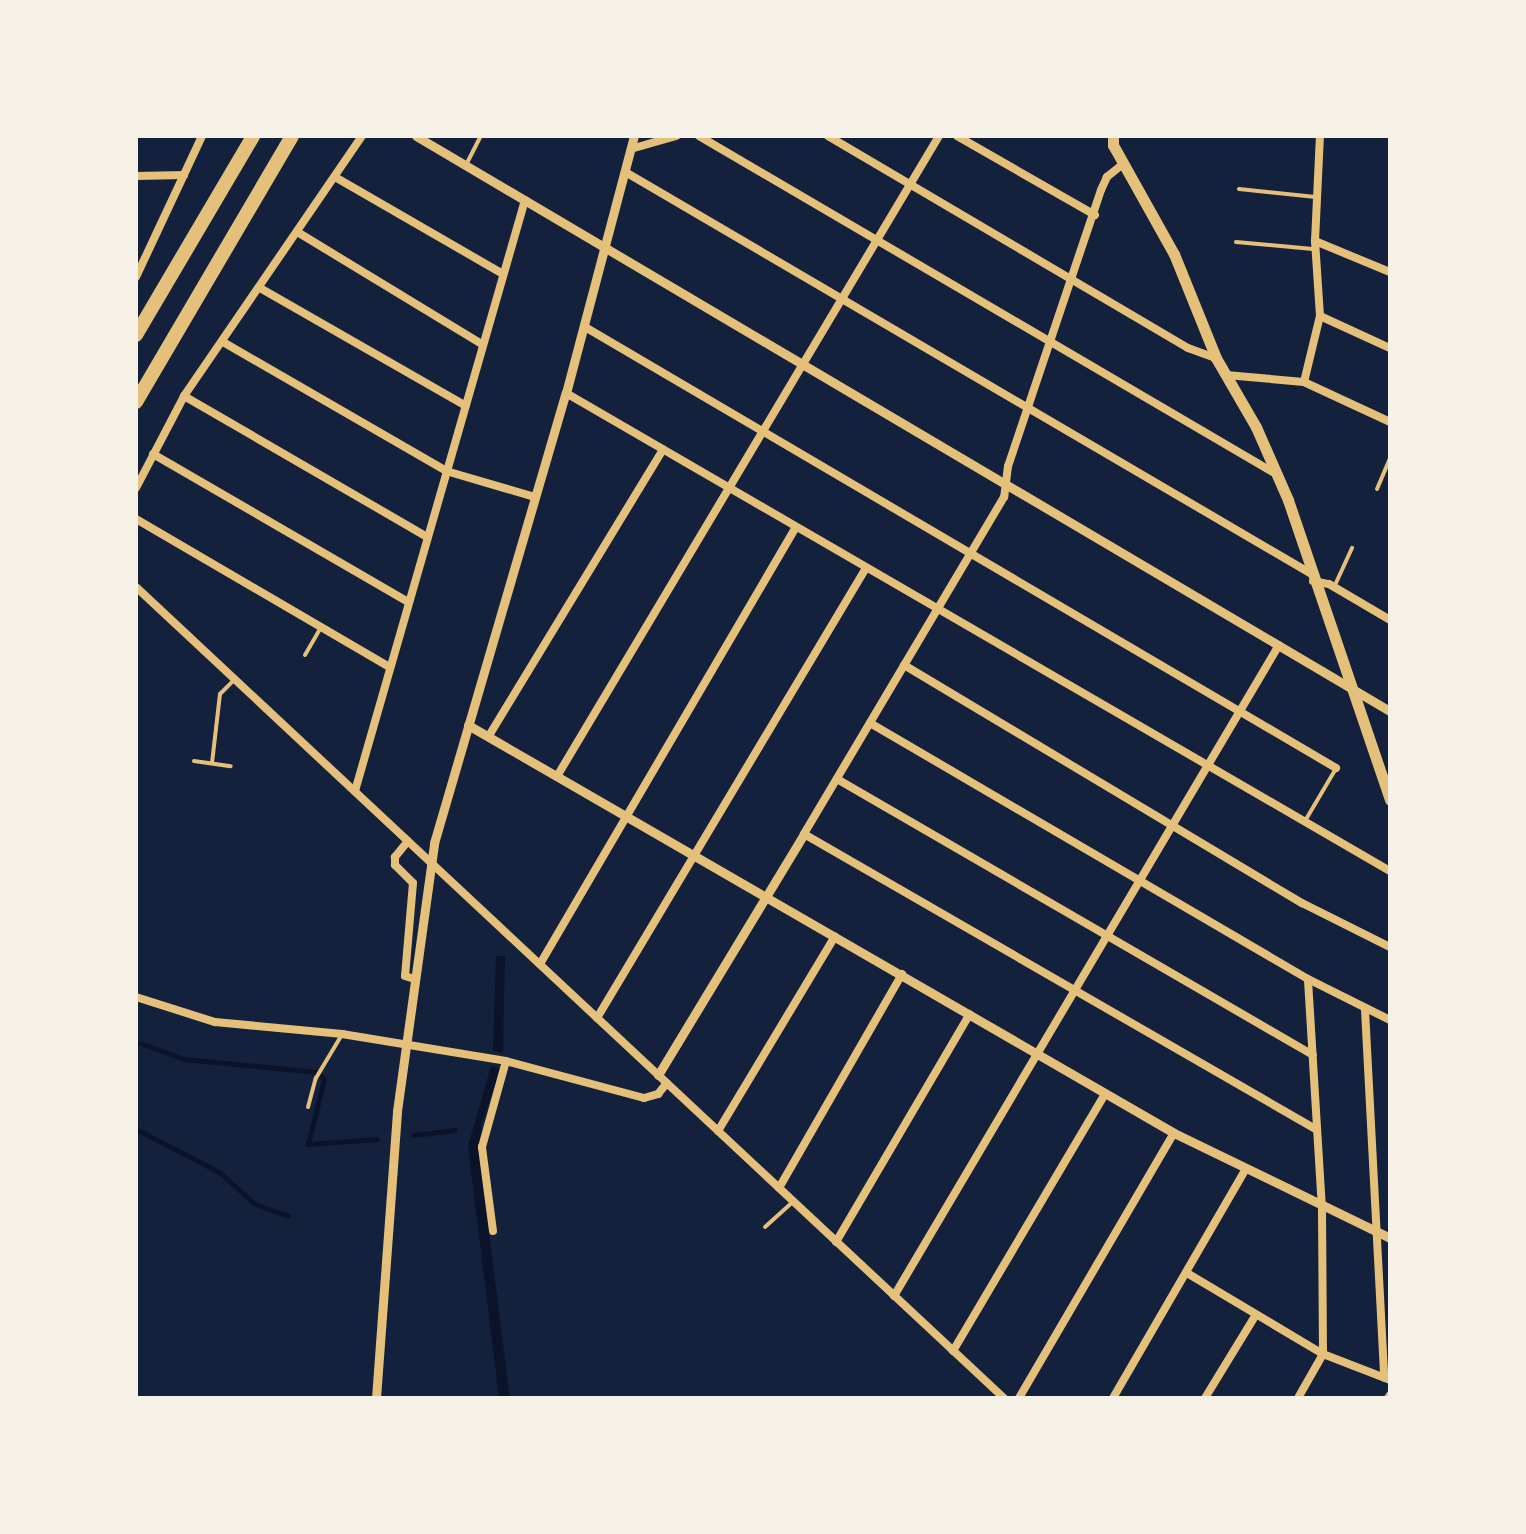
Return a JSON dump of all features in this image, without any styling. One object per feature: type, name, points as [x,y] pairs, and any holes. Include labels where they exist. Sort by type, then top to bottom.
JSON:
[{"type":"highway","points":[[136,335],[253,136]]},
{"type":"highway","points":[[136,402],[292,136]]},
{"type":"main road","points":[[1113,136],[1123,164],[1174,254],[1216,358],[1277,474],[1390,800]]},
{"type":"street","points":[[136,277],[202,136]]},
{"type":"street","points":[[136,488],[184,396],[299,233],[362,136]]},
{"type":"street","points":[[376,1398],[406,1043],[431,864],[468,725],[585,327],[634,148],[634,136]]},
{"type":"street","points":[[634,148],[676,136]]},
{"type":"street","points":[[699,136],[1277,474]]},
{"type":"street","points":[[828,136],[1188,348],[1216,358]]},
{"type":"street","points":[[559,773],[939,136]]},
{"type":"street","points":[[957,136],[1095,215]]},
{"type":"street","points":[[1304,382],[1320,316],[1316,245],[1320,136]]},
{"type":"street","points":[[420,137],[1390,711]]},
{"type":"street","points":[[658,1075],[1004,497],[1028,407],[1107,177],[1123,164]]},
{"type":"street","points":[[627,173],[1390,620]]},
{"type":"street","points":[[136,176],[184,175]]},
{"type":"street","points":[[335,177],[503,274]]},
{"type":"street","points":[[355,791],[525,200]]},
{"type":"street","points":[[299,233],[483,345]]},
{"type":"street","points":[[1316,245],[1390,272]]},
{"type":"street","points":[[260,288],[466,406]]},
{"type":"street","points":[[1320,316],[1390,348]]},
{"type":"street","points":[[585,327],[1336,768]]},
{"type":"street","points":[[223,342],[446,471],[535,497]]},
{"type":"street","points":[[1226,375],[1304,382],[1390,422]]},
{"type":"street","points":[[566,393],[1303,824],[1390,871]]},
{"type":"street","points":[[184,396],[427,537]]},
{"type":"street","points":[[490,734],[663,449]]},
{"type":"street","points":[[153,454],[408,602]]},
{"type":"street","points":[[136,519],[389,667]]},
{"type":"street","points":[[540,964],[796,527]]},
{"type":"street","points":[[597,1018],[866,568]]},
{"type":"street","points":[[136,587],[1004,1398]]},
{"type":"street","points":[[894,1296],[1279,645]]},
{"type":"street","points":[[904,665],[1302,903],[1390,947]]},
{"type":"street","points":[[870,723],[1308,979],[1390,1020]]},
{"type":"street","points":[[468,725],[559,773],[1174,1133],[1244,1172],[1385,1236]]},
{"type":"street","points":[[837,779],[1313,1055]]},
{"type":"street","points":[[804,834],[1317,1130]]},
{"type":"street","points":[[408,841],[395,857],[395,865],[413,883],[405,976],[414,979]]},
{"type":"street","points":[[718,1131],[835,936]]},
{"type":"street","points":[[779,1188],[902,974]]},
{"type":"street","points":[[1298,1398],[1323,1354],[1322,1209],[1308,979]]},
{"type":"street","points":[[136,997],[215,1022],[342,1034],[506,1061],[644,1098],[658,1094],[667,1083]]},
{"type":"street","points":[[1187,1273],[1323,1354],[1387,1379],[1385,1236],[1365,1010]]},
{"type":"street","points":[[836,1242],[970,1014]]},
{"type":"street","points":[[493,1231],[482,1147],[506,1061]]},
{"type":"street","points":[[953,1351],[1105,1094]]},
{"type":"street","points":[[1019,1398],[1174,1133]]},
{"type":"street","points":[[1113,1398],[1244,1172]]},
{"type":"street","points":[[1205,1398],[1255,1316]]},
{"type":"lane","points":[[466,166],[481,136]]},
{"type":"lane","points":[[1239,189],[1318,197]]},
{"type":"lane","points":[[1236,242],[1316,245]]},
{"type":"lane","points":[[1377,489],[1390,459]]},
{"type":"lane","points":[[1334,587],[1352,548]]},
{"type":"lane","points":[[305,655],[321,627]]},
{"type":"lane","points":[[212,763],[220,694],[236,678]]},
{"type":"lane","points":[[194,761],[231,766]]},
{"type":"lane","points":[[1303,824],[1336,768]]},
{"type":"lane","points":[[308,1107],[316,1078],[342,1034]]},
{"type":"lane","points":[[765,1227],[779,1220],[793,1202]]},
{"type":"water","points":[[496,956],[505,956],[503,1053],[493,1051]]},
{"type":"water","points":[[491,1066],[501,1069],[482,1122],[479,1155],[510,1398],[499,1398],[468,1146]]},
{"type":"waterway","points":[[140,1043],[184,1059],[316,1072],[324,1079],[308,1144],[377,1139]]},
{"type":"waterway","points":[[136,1129],[219,1172],[255,1204],[288,1216]]},
{"type":"waterway","points":[[413,1135],[455,1130]]}]
